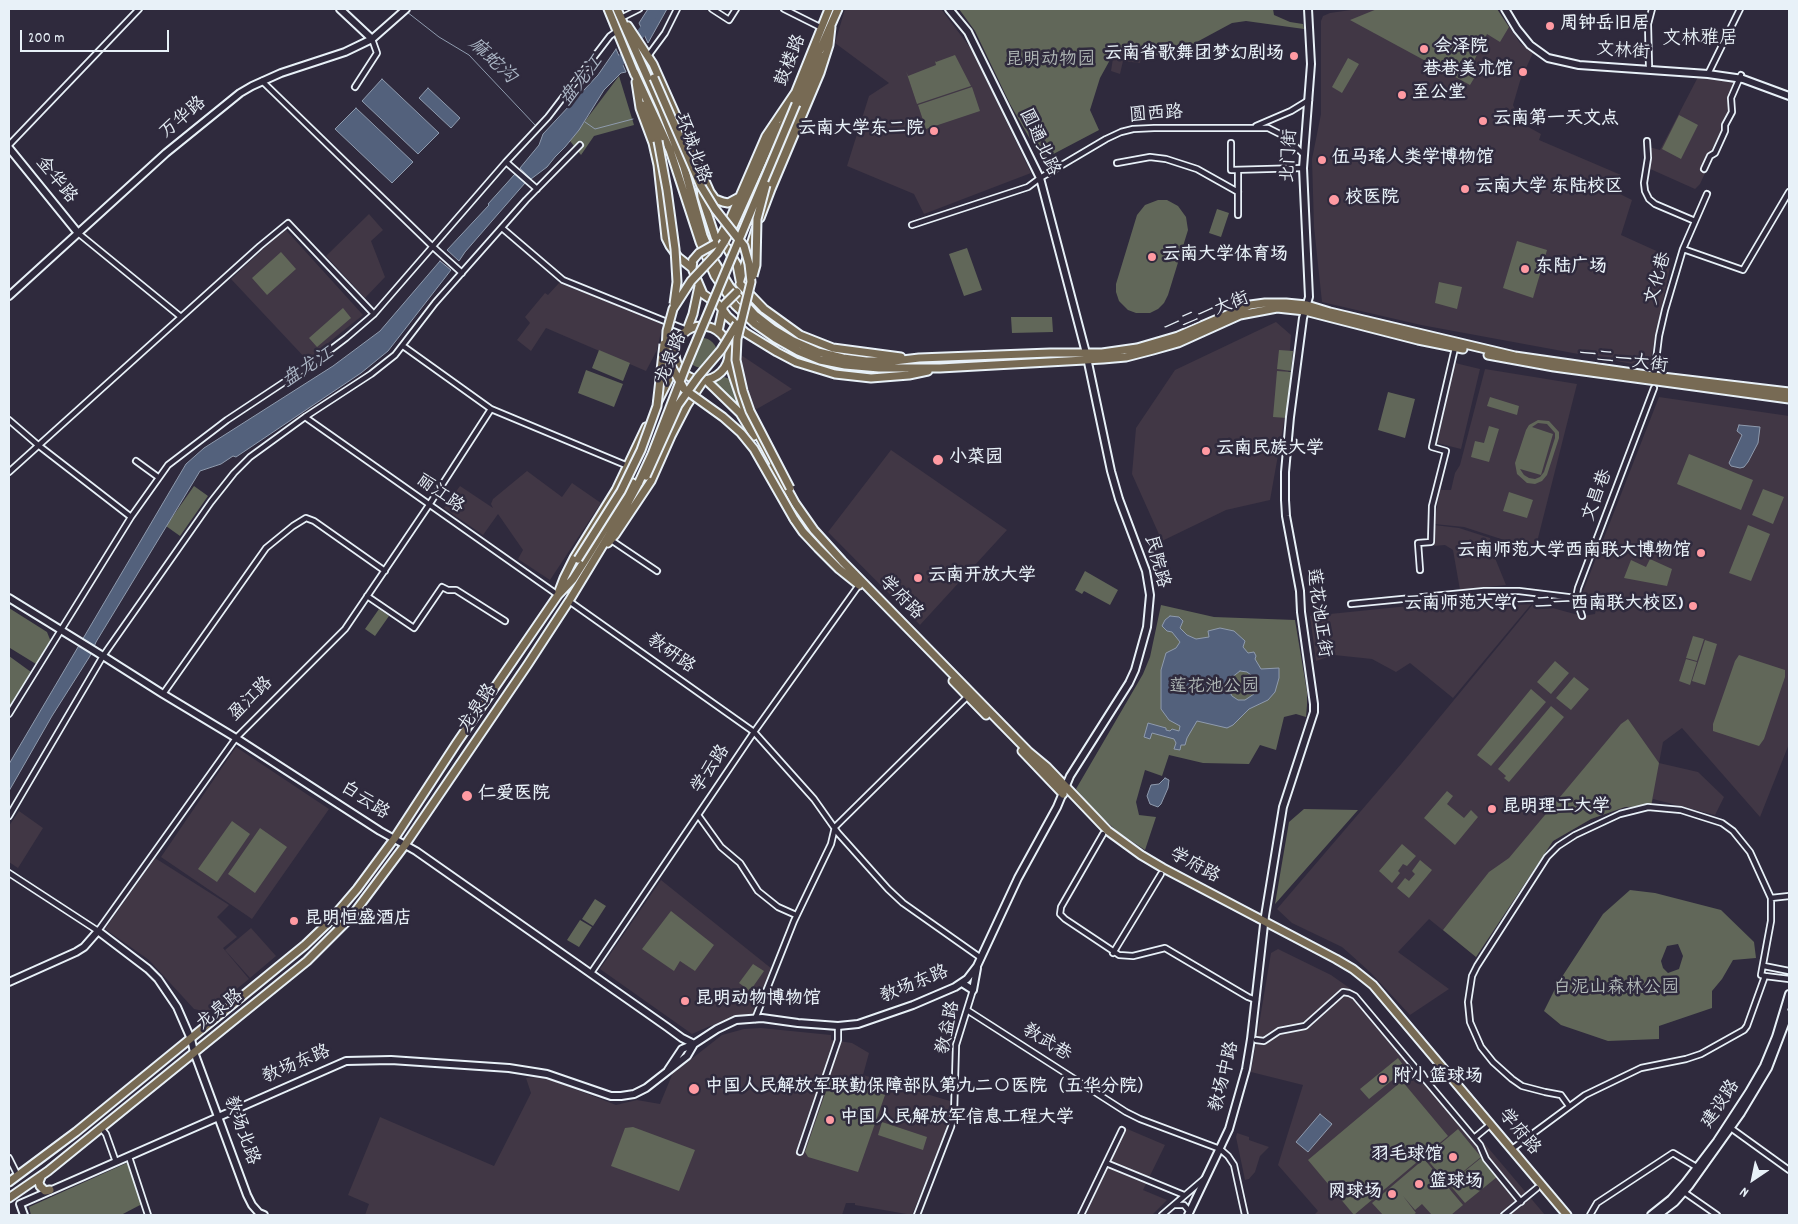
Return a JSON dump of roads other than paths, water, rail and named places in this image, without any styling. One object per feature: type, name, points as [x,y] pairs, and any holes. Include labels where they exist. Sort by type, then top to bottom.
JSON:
[{"type":"main road","points":[[558,595],[578,559],[621,491],[650,426],[657,406],[660,367],[677,282],[668,190],[658,142],[634,72],[608,9]]},
{"type":"main road","name":"环城北路","points":[[617,9],[629,30],[635,49],[684,167],[703,236],[714,261],[737,298]]},
{"type":"main road","name":"鼓楼路","points":[[781,123],[829,9]]},
{"type":"main road","name":"鼓楼路","points":[[796,104],[838,9]]},
{"type":"main road","points":[[638,482],[652,467],[678,405],[721,350],[741,317],[756,265],[758,210],[766,185],[831,27]]},
{"type":"main road","points":[[722,306],[737,298],[751,243],[771,189],[820,73],[829,45],[831,27]]},
{"type":"main road","points":[[629,30],[653,64],[706,185],[715,198],[723,202],[728,203],[741,196]]},
{"type":"main road","points":[[635,49],[654,78],[700,186],[744,246],[751,282]]},
{"type":"main road","points":[[634,72],[640,108],[653,143],[658,165],[666,238],[678,257],[692,264],[703,294],[722,306],[729,318],[746,333],[796,362],[835,374],[871,378],[909,375],[940,368]]},
{"type":"main road","name":"环城北路","points":[[634,72],[670,150],[706,260],[715,276],[737,298]]},
{"type":"main road","points":[[692,264],[699,253],[716,243],[741,196],[766,136],[795,93]]},
{"type":"main road","name":"龙泉路","points":[[9,1198],[41,1176],[307,961],[351,917],[405,845],[568,601],[623,512],[652,454],[693,348],[796,104]]},
{"type":"main road","points":[[673,309],[691,281],[717,253],[734,224],[766,148],[781,123]]},
{"type":"main road","name":"龙泉路","points":[[9,1182],[76,1132],[305,945],[327,924],[357,889],[394,839],[456,744],[638,482],[685,356],[781,123]]},
{"type":"main road","points":[[694,157],[702,197],[716,243],[727,248],[737,265],[740,282],[764,309],[800,335],[817,342],[843,349],[880,355],[919,358]]},
{"type":"main road","points":[[688,330],[699,286]]},
{"type":"main road","name":"一二一大街","points":[[737,298],[755,315],[793,341],[818,352],[866,361],[894,361],[919,358],[1126,357],[1178,343],[1240,315],[1277,308],[1306,308],[1515,356],[1654,381],[1789,392]]},
{"type":"main road","name":"一二一大街","points":[[737,298],[755,324],[775,338],[820,360],[845,365],[879,368],[940,368],[1087,357]]},
{"type":"main road","points":[[718,331],[722,306]]},
{"type":"main road","name":"一二一大街","points":[[1306,308],[1418,340],[1513,361],[1789,398]]},
{"type":"main road","points":[[719,322],[725,317],[729,318]]},
{"type":"main road","name":"学府路","points":[[741,317],[736,360],[743,391],[750,410],[814,530]]},
{"type":"main road","points":[[598,552],[611,540],[651,481],[679,420],[705,381],[722,372],[727,366],[729,358],[728,343],[718,331],[705,326],[697,326],[680,336],[675,354],[677,363],[687,376],[694,380],[705,381]]},
{"type":"main road","points":[[667,332],[666,350],[670,364],[684,389],[723,417],[741,433],[754,449],[803,532],[859,585]]},
{"type":"main road","name":"学府路","points":[[729,358],[744,408],[795,503],[814,530],[862,582],[1020,742],[1064,790]]},
{"type":"main road","points":[[558,595],[574,558],[604,511],[628,466],[677,363]]},
{"type":"main road","name":"学府路","points":[[705,381],[740,413],[792,505],[811,532],[859,585],[1064,790],[1102,825],[1134,850],[1163,868],[1336,959],[1353,969],[1373,985],[1567,1215]]},
{"type":"main road","points":[[41,1176],[40,1186],[43,1190],[50,1190]]},
{"type":"street","points":[[9,147],[139,9]]},
{"type":"street","points":[[340,9],[372,39],[377,53],[355,88]]},
{"type":"street","points":[[621,19],[639,9]]},
{"type":"street","points":[[646,54],[665,33],[677,9]]},
{"type":"street","points":[[712,9],[729,20],[736,9]]},
{"type":"street","points":[[784,9],[822,28]]},
{"type":"street","name":"圆通北路","points":[[949,9],[968,32],[1040,178],[1087,357]]},
{"type":"street","name":"北门街","points":[[1306,308],[1309,297],[1303,154],[1311,64],[1311,9]]},
{"type":"street","name":"文林街","points":[[1507,9],[1532,43],[1550,56],[1579,62],[1649,66],[1740,76],[1789,92]]},
{"type":"street","name":"文林街","points":[[1507,9],[1517,29],[1530,45],[1548,58],[1579,65],[1709,72]]},
{"type":"street","points":[[1649,66],[1648,24],[1652,9]]},
{"type":"street","points":[[1709,72],[1740,9]]},
{"type":"street","name":"万华路","points":[[9,296],[194,130],[240,94],[262,81],[345,52],[372,39],[404,11]]},
{"type":"street","points":[[9,714],[60,629],[158,477],[180,455],[227,420],[313,363],[374,314],[559,104],[610,36],[618,31]]},
{"type":"street","points":[[1704,169],[1710,156],[1715,153],[1725,131],[1725,125],[1732,112],[1731,98],[1740,76]]},
{"type":"street","name":"文林街","points":[[1740,76],[1789,96]]},
{"type":"street","points":[[262,81],[462,273]]},
{"type":"street","name":"圆西路","points":[[1255,126],[1291,111],[1309,100]]},
{"type":"street","name":"圆西路","points":[[912,225],[1028,188],[1040,178],[1106,139],[1122,132],[1154,128],[1255,126],[1276,131],[1295,145],[1303,154]]},
{"type":"street","points":[[1647,140],[1648,158],[1644,183],[1649,199],[1655,204],[1695,220]]},
{"type":"street","points":[[1231,143],[1231,170],[1303,168]]},
{"type":"street","points":[[9,816],[103,656],[211,502],[234,473],[250,457],[305,417],[371,374],[395,355],[435,303],[537,189],[580,145]]},
{"type":"street","name":"金华路","points":[[9,147],[78,233]]},
{"type":"street","points":[[1117,163],[1150,157],[1166,158],[1196,169],[1238,192]]},
{"type":"street","points":[[506,162],[537,189]]},
{"type":"street","points":[[1238,170],[1238,215]]},
{"type":"street","name":"文化巷","points":[[1654,381],[1665,310],[1683,249],[1743,270],[1789,192]]},
{"type":"street","points":[[1683,249],[1707,194]]},
{"type":"street","points":[[9,472],[181,316],[288,223],[374,314]]},
{"type":"street","points":[[502,228],[563,280],[688,330]]},
{"type":"street","points":[[78,233],[181,316]]},
{"type":"street","name":"莲花池正街","points":[[1265,922],[1283,807],[1314,712],[1300,591],[1286,516],[1285,500],[1285,472],[1289,426],[1306,308]]},
{"type":"street","points":[[403,346],[491,409],[628,466]]},
{"type":"street","points":[[1420,570],[1418,543],[1431,542],[1432,506],[1446,451],[1432,447],[1455,348]]},
{"type":"street","name":"民院路","points":[[1064,790],[1078,762],[1129,683],[1140,654],[1150,612],[1150,595],[1146,571],[1119,499],[1111,471],[1087,357]]},
{"type":"street","name":"文昌巷","points":[[1576,598],[1578,588],[1654,381]]},
{"type":"street","name":"盈江路","points":[[9,982],[76,952],[98,931],[236,738],[337,639],[430,505],[491,409]]},
{"type":"street","name":"丽江路","points":[[305,417],[558,595]]},
{"type":"street","points":[[9,420],[38,445],[131,517]]},
{"type":"street","points":[[136,461],[158,477]]},
{"type":"street","points":[[163,694],[266,548],[292,526],[306,518],[314,521],[385,571]]},
{"type":"street","points":[[611,540],[657,571]]},
{"type":"street","name":"学云路","points":[[591,973],[754,732],[859,585]]},
{"type":"street","points":[[367,596],[414,628],[442,587],[448,590],[456,590],[505,621]]},
{"type":"street","points":[[1351,604],[1484,591],[1519,591],[1576,598],[1582,616]]},
{"type":"street","name":"白云路","points":[[9,598],[405,845],[682,1038],[694,1044]]},
{"type":"street","name":"教研路","points":[[568,601],[754,732],[814,799],[838,833],[862,862],[893,894],[981,958]]},
{"type":"street","points":[[755,1019],[796,915],[831,844],[835,827],[968,696]]},
{"type":"street","name":"教场东路","points":[[20,1204],[346,1062],[392,1060],[509,1068],[547,1074],[611,1096],[634,1094],[646,1088],[687,1056],[694,1044],[717,1029],[736,1020],[762,1018],[838,1026],[858,1024],[913,1005],[962,983],[972,974],[1018,878],[1064,790]]},
{"type":"street","points":[[1569,1106],[1561,1095],[1522,1086],[1498,1066],[1481,1047],[1474,1034],[1470,1022],[1468,1002],[1472,976],[1477,966],[1547,857],[1558,846],[1575,835],[1620,814],[1648,807],[1681,810],[1722,823],[1734,831],[1750,852],[1771,898],[1771,921],[1761,975],[1789,979]]},
{"type":"street","points":[[698,815],[721,847],[740,863],[758,891],[778,907],[796,915]]},
{"type":"street","points":[[1104,834],[1061,907],[1060,914],[1113,953],[1133,956],[1165,948],[1256,1000]]},
{"type":"street","points":[[9,873],[98,931]]},
{"type":"street","points":[[1113,953],[1161,874]]},
{"type":"street","points":[[1771,898],[1789,896]]},
{"type":"street","name":"教场中路","points":[[1162,1215],[1207,1177],[1228,1129],[1246,1069],[1265,922]]},
{"type":"street","name":"教场北路","points":[[98,931],[137,960],[158,979],[177,1007],[192,1039],[194,1052],[247,1195],[252,1205],[259,1213],[264,1215]]},
{"type":"street","points":[[962,983],[973,990],[977,966]]},
{"type":"street","points":[[1764,966],[1789,971]]},
{"type":"street","points":[[1512,1149],[1585,1095],[1622,1076],[1641,1068],[1701,1054],[1744,1030],[1749,1022],[1765,976]]},
{"type":"street","name":"教益路","points":[[917,1215],[951,1127],[954,1114],[956,1045],[973,990]]},
{"type":"street","points":[[1334,991],[1338,996]]},
{"type":"street","points":[[1256,1040],[1264,1040],[1279,1031],[1305,1026],[1343,992],[1355,996],[1480,1145],[1486,1160],[1521,1202]]},
{"type":"street","name":"建设路","points":[[1729,1127],[1766,1061],[1776,1037],[1789,994]]},
{"type":"street","name":"教武巷","points":[[966,1010],[1126,1112],[1220,1149]]},
{"type":"street","name":"建设路","points":[[1658,1215],[1684,1192],[1766,1073],[1789,1013]]},
{"type":"street","points":[[800,1152],[838,1040],[838,1026]]},
{"type":"street","points":[[1474,1138],[1491,1124]]},
{"type":"street","points":[[1729,1127],[1789,1170]]},
{"type":"street","points":[[100,1128],[106,1134],[116,1162]]},
{"type":"street","points":[[1081,1215],[1122,1130]]},
{"type":"street","points":[[1220,1149],[1234,1165],[1245,1215]]},
{"type":"street","points":[[1590,1215],[1597,1203],[1673,1153],[1699,1169]]},
{"type":"street","points":[[129,1157],[148,1215]]},
{"type":"street","points":[[9,1158],[18,1176]]},
{"type":"street","points":[[1106,1163],[1184,1195]]},
{"type":"street","name":"建设路","points":[[1651,1215],[1676,1194],[1699,1169]]},
{"type":"street","points":[[1189,1214],[1207,1177]]},
{"type":"street","points":[[1504,1215],[1537,1188]]},
{"type":"street","points":[[1684,1192],[1717,1215]]},
{"type":"street","points":[[9,1198],[20,1204],[24,1215]]},
{"type":"street","points":[[1174,1205],[1184,1205],[1189,1214]]},
{"type":"water","points":[[648,9],[667,9],[648,43],[639,23]]},
{"type":"water","points":[[616,49],[626,72],[621,73],[604,90],[579,130],[547,167],[531,179],[520,168],[539,145],[543,134],[598,75]]},
{"type":"water","points":[[382,79],[439,133],[418,154],[362,101]]},
{"type":"water","points":[[428,88],[460,118],[451,128],[419,98]]},
{"type":"water","points":[[356,108],[413,162],[392,183],[335,129]]},
{"type":"water","points":[[515,174],[525,183],[459,261],[447,250]]},
{"type":"water","points":[[440,261],[451,270],[388,351],[361,373],[236,457],[233,456],[221,464],[200,471],[96,642],[90,656],[52,716],[9,791],[9,764],[186,464],[204,448],[333,366],[380,331]]},
{"type":"water","points":[[1739,425],[1760,427],[1758,443],[1748,462],[1744,467],[1740,468],[1731,466],[1729,463],[1742,435],[1737,431]]},
{"type":"water","points":[[1170,616],[1179,617],[1183,621],[1180,628],[1187,635],[1196,639],[1209,637],[1208,631],[1220,628],[1234,631],[1245,641],[1243,647],[1248,653],[1254,652],[1255,659],[1261,669],[1279,668],[1279,678],[1275,692],[1268,700],[1249,709],[1233,725],[1227,728],[1197,721],[1185,745],[1181,745],[1180,750],[1174,749],[1176,743],[1174,739],[1152,733],[1150,739],[1144,737],[1148,723],[1170,731],[1172,729],[1179,731],[1180,726],[1169,720],[1161,709],[1161,670],[1166,653],[1176,648],[1180,642],[1172,632],[1167,631],[1162,626]],"holes":[[[1240,671],[1247,672],[1255,678],[1257,685],[1254,694],[1245,700],[1238,700],[1232,696],[1227,687],[1227,681]]]},
{"type":"water","points":[[1165,778],[1169,780],[1168,788],[1161,804],[1158,807],[1150,804],[1147,796],[1151,785],[1159,784]]},
{"type":"water","points":[[1320,1114],[1332,1124],[1308,1152],[1296,1142]]},
{"type":"waterway","name":"盘龙江","points":[[615,68],[645,28],[656,9]]},
{"type":"waterway","name":"麻蛇沟","points":[[407,12],[439,37],[469,55],[536,126]]},
{"type":"waterway","points":[[585,122],[595,129],[633,119]]},
{"type":"place","name":"周钟岳旧居","points":[[1550,26]]},
{"type":"place","name":"会泽院","points":[[1424,49]]},
{"type":"place","name":"云南省歌舞团梦幻剧场","points":[[1294,56]]},
{"type":"place","name":"巷巷美术馆","points":[[1523,72]]},
{"type":"place","name":"至公堂","points":[[1402,95]]},
{"type":"place","name":"云南第一天文点","points":[[1483,121]]},
{"type":"place","name":"云南大学东二院","points":[[934,131]]},
{"type":"place","name":"伍马瑶人类学博物馆","points":[[1322,160]]},
{"type":"place","name":"云南大学 东陆校区","points":[[1465,189]]},
{"type":"place","name":"校医院","points":[[1334,200]]},
{"type":"place","name":"云南大学体育场","points":[[1152,257]]},
{"type":"place","name":"东陆广场","points":[[1525,269]]},
{"type":"place","name":"云南民族大学","points":[[1206,451]]},
{"type":"place","name":"小菜园","points":[[938,460]]},
{"type":"place","name":"云南师范大学西南联大博物馆","points":[[1701,553]]},
{"type":"place","name":"云南开放大学","points":[[918,578]]},
{"type":"place","name":"云南师范大学(一二一西南联大校区)","points":[[1693,606]]},
{"type":"place","name":"仁爱医院","points":[[467,796]]},
{"type":"place","name":"昆明理工大学","points":[[1492,809]]},
{"type":"place","name":"昆明恒盛酒店","points":[[294,921]]},
{"type":"place","name":"昆明动物博物馆","points":[[685,1001]]},
{"type":"place","name":"附小篮球场","points":[[1383,1079]]},
{"type":"place","name":"中国人民解放军联勤保障部队第九二〇医院（五华分院）","points":[[694,1089]]},
{"type":"place","name":"中国人民解放军信息工程大学","points":[[830,1120]]},
{"type":"place","name":"羽毛球馆","points":[[1453,1157]]},
{"type":"place","name":"篮球场","points":[[1419,1184]]},
{"type":"place","name":"网球场","points":[[1392,1194]]},
{"type":"district","name":"文林雅居","points":[[1700,40]]},
{"type":"park label","name":"昆明动物园","points":[[1050,62]]},
{"type":"park label","name":"莲花池公园","points":[[1214,689]]},
{"type":"park label","name":"白泥山森林公园","points":[[1616,990]]}]
